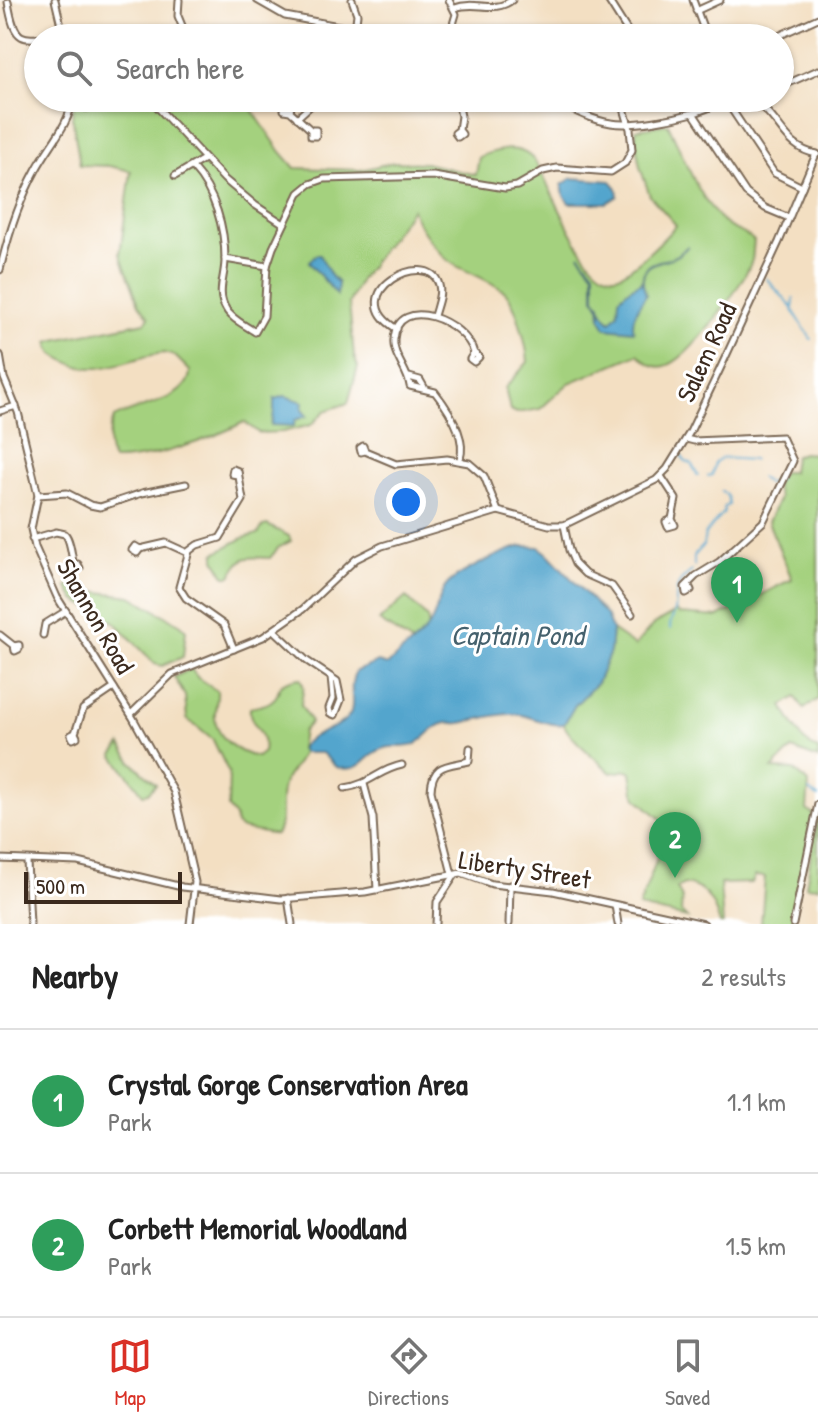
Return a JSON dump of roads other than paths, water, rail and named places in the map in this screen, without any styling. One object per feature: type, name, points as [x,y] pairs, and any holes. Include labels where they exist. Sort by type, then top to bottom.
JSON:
[{"type":"street","points":[[55,0],[60,24]]},
{"type":"street","points":[[179,0],[180,24]]},
{"type":"street","points":[[257,0],[273,12],[328,24]]},
{"type":"street","points":[[352,0],[357,14],[356,24]]},
{"type":"street","points":[[449,0],[455,8],[454,24]]},
{"type":"street","points":[[455,8],[471,3],[495,8],[512,0]]},
{"type":"street","points":[[608,0],[623,24]]},
{"type":"street","points":[[693,0],[701,24]]},
{"type":"street","points":[[696,11],[720,0]]},
{"type":"street","points":[[7,1],[11,24],[24,37]]},
{"type":"street","points":[[794,29],[818,18]]},
{"type":"street","points":[[794,81],[818,70]]},
{"type":"street","points":[[0,270],[23,196],[70,112]]},
{"type":"street","points":[[162,112],[240,193],[284,224]]},
{"type":"street","points":[[291,112],[311,130]]},
{"type":"street","points":[[297,118],[304,112]]},
{"type":"street","points":[[459,130],[460,112]]},
{"type":"street","points":[[581,112],[604,122],[629,123],[693,113],[746,192],[765,208],[789,218]]},
{"type":"street","points":[[193,168],[210,195],[222,226],[225,259],[220,290],[226,310],[255,332],[265,310],[267,266],[301,191],[312,182],[324,179],[433,176],[505,188],[517,186],[543,171],[557,168],[611,172],[622,167],[631,152],[625,112]]},
{"type":"street","points":[[736,112],[770,170],[802,187]]},
{"type":"street","points":[[767,112],[792,144],[817,154]]},
{"type":"street","name":"Salem Road","points":[[564,525],[661,476],[686,439],[817,154]]},
{"type":"street","points":[[175,176],[204,159]]},
{"type":"street","points":[[225,259],[267,266]]},
{"type":"street","points":[[397,329],[382,319],[377,305],[384,287],[392,278],[403,273],[425,272],[437,280],[440,294],[434,316]]},
{"type":"street","points":[[460,459],[463,446],[460,434],[439,395],[433,390],[412,388],[394,347],[397,329],[410,317],[434,316],[465,336],[474,353]]},
{"type":"street","name":"Shannon Road","points":[[0,355],[5,383],[16,406],[38,495],[32,539],[66,611],[131,714],[174,792],[196,889]]},
{"type":"street","points":[[409,377],[420,380],[424,388]]},
{"type":"street","points":[[0,411],[16,406]]},
{"type":"street","points":[[686,439],[777,436],[784,439],[793,464],[776,491],[766,518],[719,562],[696,576],[689,586]]},
{"type":"street","points":[[365,451],[401,464],[460,459],[481,472],[498,511]]},
{"type":"street","points":[[234,649],[224,625],[181,591],[180,579],[188,553],[197,545],[216,541],[225,532],[243,500],[237,475]]},
{"type":"street","points":[[661,476],[676,499],[672,519]]},
{"type":"street","points":[[38,495],[67,493],[100,507],[142,493],[186,484]]},
{"type":"street","points":[[131,714],[172,674],[261,639],[303,609],[360,556],[405,537],[498,511],[549,525],[564,525],[575,564],[585,574],[616,589],[632,614]]},
{"type":"street","points":[[32,539],[56,532],[65,534],[70,540],[70,555],[75,565]]},
{"type":"street","points":[[140,549],[166,543],[188,553]]},
{"type":"street","points":[[43,635],[45,624],[66,611]]},
{"type":"street","points":[[274,630],[307,661],[331,677],[337,681],[341,697],[338,711],[332,715],[329,708],[333,698],[331,677]]},
{"type":"street","points":[[0,635],[14,646]]},
{"type":"street","points":[[75,733],[83,709],[114,688]]},
{"type":"street","points":[[436,924],[437,902],[454,874],[431,791],[431,778],[447,765],[469,761],[470,748]]},
{"type":"street","points":[[345,788],[364,784],[385,770],[402,765]]},
{"type":"street","points":[[364,784],[374,823],[377,890]]},
{"type":"street","points":[[794,924],[818,804]]},
{"type":"street","name":"Liberty Street","points":[[0,859],[78,862],[196,889],[288,898],[377,890],[466,874],[492,884],[531,887],[704,924]]},
{"type":"street","points":[[27,861],[30,924]]},
{"type":"street","points":[[509,924],[510,885]]},
{"type":"street","points":[[190,924],[196,889]]},
{"type":"street","points":[[288,898],[292,924]]},
{"type":"street","points":[[615,905],[618,924]]},
{"type":"water","points":[[572,178],[611,181],[617,188],[618,196],[607,203],[569,203],[562,185]]},
{"type":"water","points":[[320,255],[338,283],[337,295],[310,264],[309,261]]},
{"type":"water","points":[[643,277],[646,295],[634,317],[634,331],[606,328],[600,307],[611,321],[618,313],[619,298],[642,282]]},
{"type":"water","points":[[285,396],[303,402],[302,410],[307,416],[295,420],[294,426],[271,425],[274,399]]},
{"type":"water","name":"Captain Pond","points":[[524,546],[539,547],[547,553],[606,615],[612,630],[610,652],[597,683],[575,705],[564,724],[515,714],[442,724],[416,744],[389,747],[358,766],[345,769],[336,767],[322,753],[304,753],[300,750],[310,739],[339,725],[350,714],[352,682],[356,671],[378,662],[388,665],[425,631],[443,591],[451,581],[483,562]]},
{"type":"waterway","points":[[766,278],[792,307]]},
{"type":"waterway","points":[[794,298],[793,310],[811,339]]},
{"type":"waterway","points":[[679,453],[686,462],[691,463],[698,476]]},
{"type":"waterway","points":[[708,476],[712,475],[715,462],[722,458],[753,460]]},
{"type":"waterway","points":[[760,477],[767,484],[779,479]]},
{"type":"waterway","points":[[694,566],[694,556],[703,546],[705,534],[724,512],[724,507],[729,505],[727,495],[721,491]]},
{"type":"waterway","points":[[670,629],[679,585],[692,571]]},
{"type":"waterway","points":[[809,791],[818,797]]},
{"type":"place","name":"Crystal Gorge Conservation Area","points":[[737,623]]},
{"type":"place","name":"Corbett Memorial Woodland","points":[[675,878]]}]
